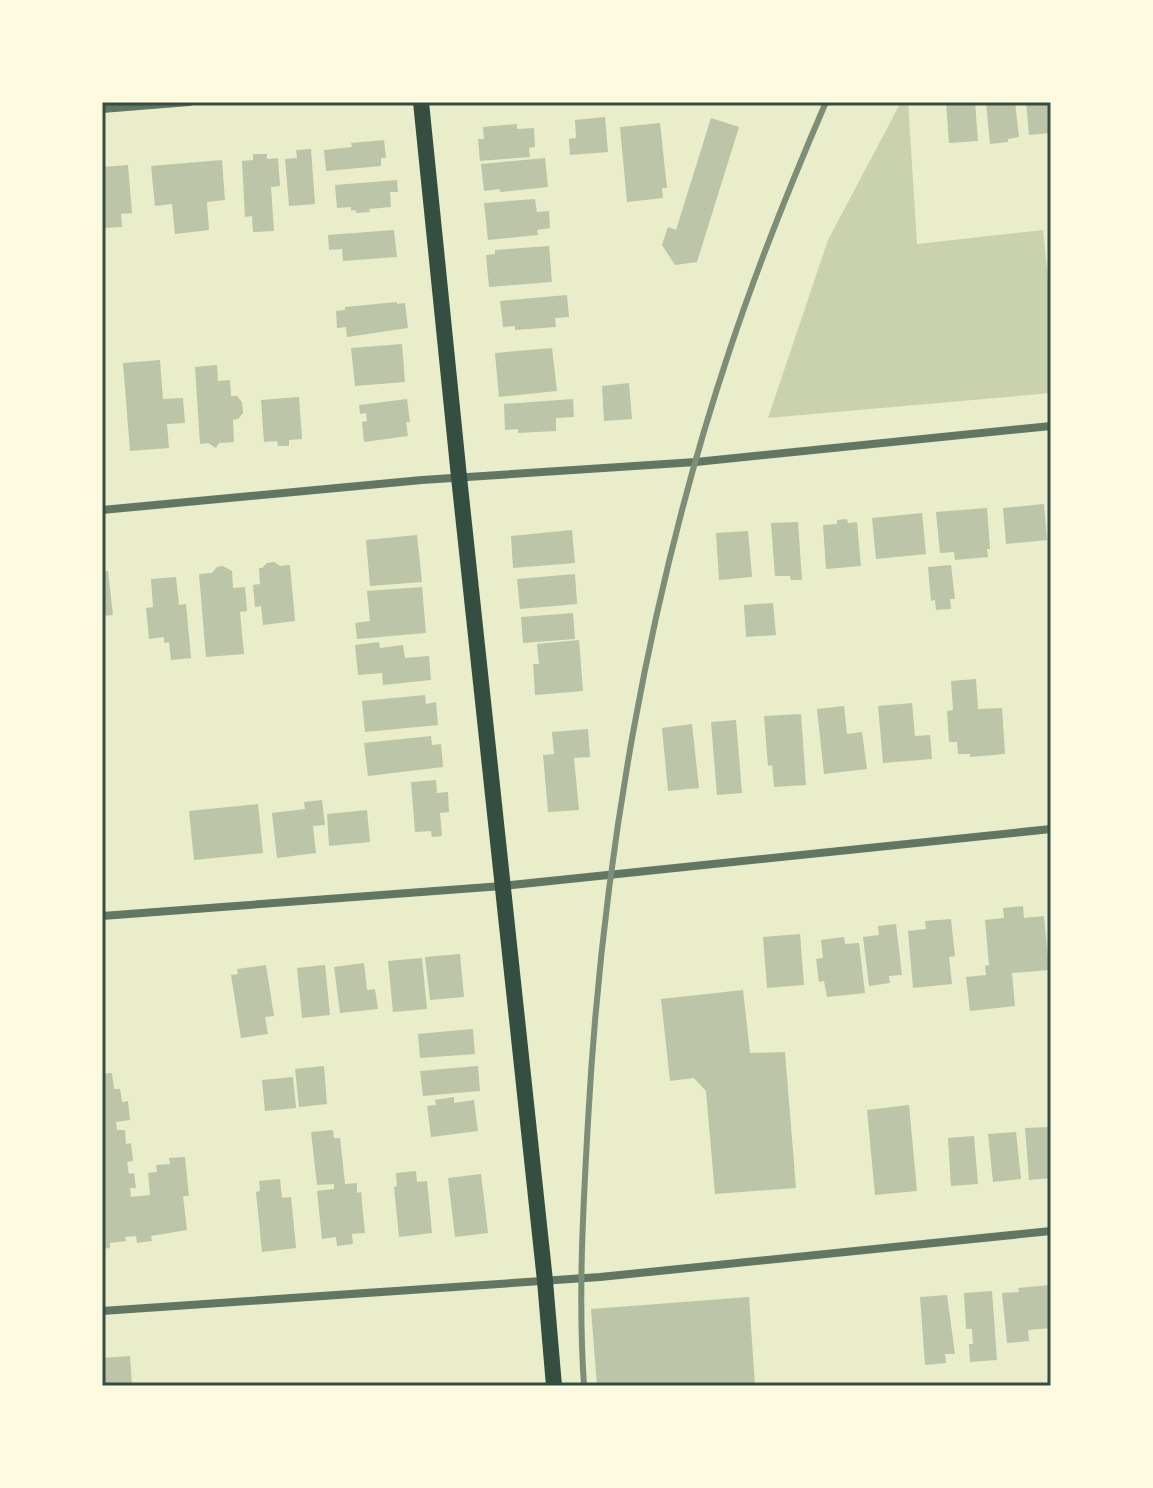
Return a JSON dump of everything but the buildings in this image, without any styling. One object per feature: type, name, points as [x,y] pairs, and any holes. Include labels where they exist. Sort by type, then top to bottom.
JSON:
[{"type":"main road","points":[[421,102],[554,1386]]},
{"type":"street","points":[[102,109],[189,102]]},
{"type":"street","points":[[102,510],[459,477],[696,462],[1051,426]]},
{"type":"street","points":[[102,916],[502,886],[1051,829]]},
{"type":"street","points":[[102,1311],[600,1277],[1051,1231]]},
{"type":"green space","points":[[901,102],[908,102],[917,244],[1043,230],[1051,306],[1051,393],[768,418],[828,240]]},
{"type":"railway","points":[[584,1386],[582,1254],[595,1024],[617,828],[634,730],[675,537],[701,442],[752,286],[826,102]]}]
